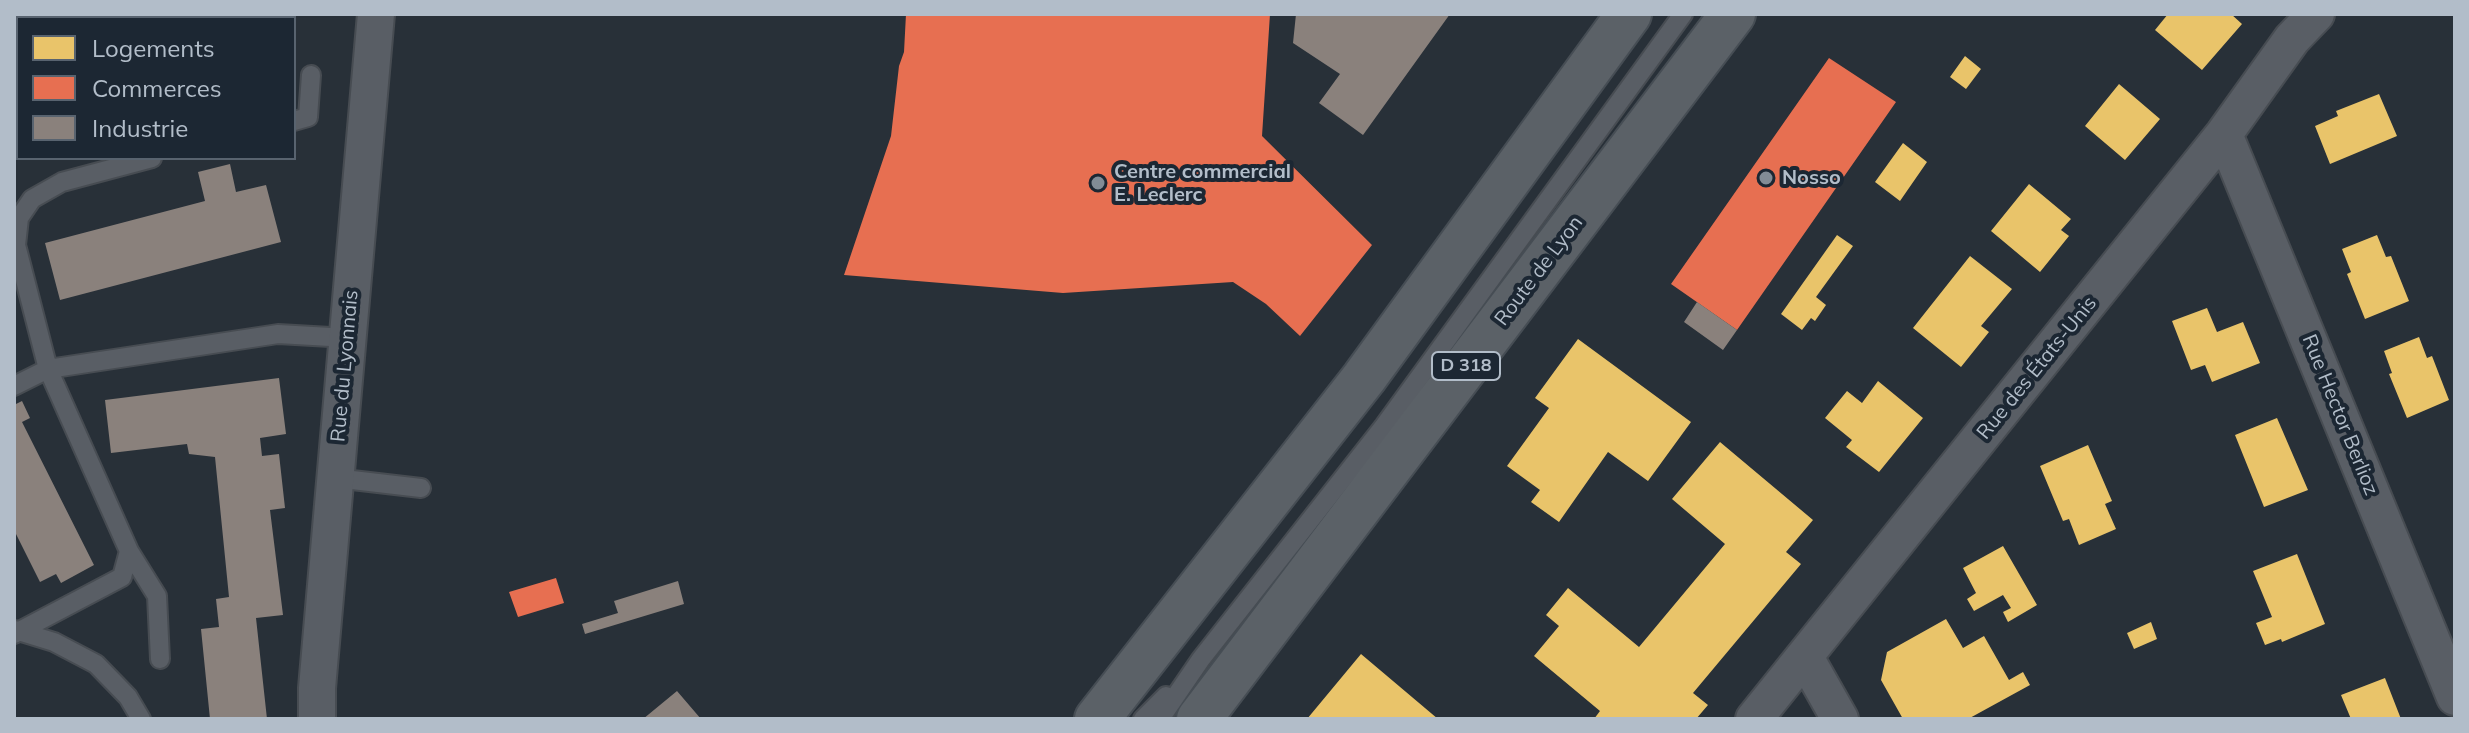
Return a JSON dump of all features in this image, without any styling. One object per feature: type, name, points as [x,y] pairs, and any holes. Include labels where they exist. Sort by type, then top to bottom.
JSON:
[{"type":"main road","name":"Route de Lyon","points":[[1199,719],[1733,14]]},
{"type":"main road","points":[[1097,719],[1364,378],[1622,16]]},
{"type":"street","name":"Rue du Lyonnais","points":[[317,719],[317,688],[376,14]]},
{"type":"street","name":"Rue des États-Unis","points":[[1754,719],[2224,134],[2292,39],[2316,14]]},
{"type":"street","name":"Rue Hector Berlioz","points":[[2224,134],[2455,697]]},
{"type":"street","points":[[1805,657],[1840,719]]},
{"type":"lane","points":[[1160,719],[1201,659],[1384,426],[1683,14]]},
{"type":"lane","points":[[296,120],[308,117],[311,75]]},
{"type":"lane","points":[[144,160],[62,182],[32,199],[19,218],[16,245],[48,369],[129,551],[157,596],[160,659]]},
{"type":"lane","points":[[14,386],[48,369],[278,334],[348,338]]},
{"type":"lane","points":[[335,478],[421,488]]},
{"type":"lane","points":[[15,631],[122,577],[129,551]]},
{"type":"lane","points":[[15,631],[54,642],[96,664],[128,697],[141,719]]},
{"type":"lane","points":[[1143,719],[1201,659]]},
{"type":"building: Logements","points":[[2168,14],[2231,14],[2242,24],[2202,70],[2155,30]]},
{"type":"building: Logements","points":[[1965,56],[1981,69],[1966,89],[1950,77]]},
{"type":"building: Logements","points":[[2119,84],[2160,119],[2125,160],[2085,126]]},
{"type":"building: Logements","points":[[2379,94],[2397,136],[2330,164],[2315,126],[2338,116],[2336,111]]},
{"type":"building: Logements","points":[[1903,143],[1927,162],[1900,201],[1875,182]]},
{"type":"building: Logements","points":[[2029,184],[2071,219],[2061,230],[2069,236],[2040,272],[1991,231]]},
{"type":"building: Logements","points":[[1837,235],[1853,246],[1816,297],[1826,305],[1815,321],[1811,318],[1802,330],[1781,314]]},
{"type":"building: Logements","points":[[2377,235],[2386,257],[2391,256],[2409,301],[2365,319],[2347,274],[2351,272],[2342,249]]},
{"type":"building: Logements","points":[[1970,256],[2012,289],[1981,326],[1989,332],[1961,367],[1913,328]]},
{"type":"building: Logements","points":[[2207,308],[2217,332],[2243,322],[2260,363],[2212,382],[2205,365],[2191,370],[2172,321]]},
{"type":"building: Logements","points":[[2419,337],[2427,358],[2432,356],[2449,400],[2407,418],[2389,374],[2392,373],[2384,351]]},
{"type":"building: Logements","points":[[1578,339],[1691,422],[1648,481],[1608,452],[1559,522],[1531,502],[1540,490],[1507,466],[1549,408],[1535,398]]},
{"type":"building: Logements","points":[[1878,381],[1923,418],[1879,472],[1846,447],[1852,440],[1825,418],[1847,391],[1862,403]]},
{"type":"building: Logements","points":[[2277,418],[2308,490],[2264,507],[2235,435]]},
{"type":"building: Logements","points":[[1720,442],[1813,520],[1786,552],[1801,564],[1693,693],[1708,705],[1696,719],[1594,719],[1600,711],[1534,656],[1559,626],[1546,615],[1568,588],[1639,647],[1725,544],[1672,499]]},
{"type":"building: Logements","points":[[2088,445],[2112,501],[2105,504],[2116,529],[2079,545],[2069,519],[2063,521],[2040,466]]},
{"type":"building: Logements","points":[[2003,546],[2037,605],[2008,622],[2003,612],[2011,608],[2003,595],[1974,611],[1967,599],[1976,593],[1963,568]]},
{"type":"building: Logements","points":[[2297,554],[2325,624],[2282,642],[2281,639],[2265,645],[2256,623],[2272,617],[2253,571]]},
{"type":"building: Logements","points":[[1946,619],[1963,648],[1984,636],[2009,680],[2023,672],[2030,685],[1968,719],[1903,719],[1881,680],[1887,652]]},
{"type":"building: Logements","points":[[2151,622],[2157,639],[2134,649],[2127,633]]},
{"type":"building: Logements","points":[[1361,654],[1438,719],[1307,719]]},
{"type":"building: Logements","points":[[2385,678],[2401,719],[2351,719],[2341,695]]},
{"type":"building: Commerces","name":"Centre commercial E. Leclerc","points":[[906,14],[1270,14],[1262,136],[1372,245],[1300,336],[1266,304],[1233,282],[1063,293],[844,275],[891,136],[899,66],[904,52]]},
{"type":"building: Commerces","points":[[1829,58],[1896,102],[1737,330],[1671,284]]},
{"type":"building: Commerces","points":[[556,578],[564,603],[518,617],[509,592]]},
{"type":"building: Industrie","points":[[1296,14],[1450,14],[1363,135],[1319,103],[1340,74],[1293,43]]},
{"type":"building: Industrie","points":[[230,164],[236,192],[266,185],[281,242],[60,300],[45,243],[205,201],[198,172]]},
{"type":"building: Industrie","points":[[1697,302],[1737,330],[1723,350],[1684,322]]},
{"type":"building: Industrie","points":[[279,378],[286,434],[260,438],[262,456],[279,454],[285,508],[270,510],[283,615],[256,618],[267,719],[210,719],[201,629],[219,627],[216,599],[229,597],[215,457],[189,454],[187,444],[111,453],[105,400]]},
{"type":"building: Industrie","points":[[22,401],[30,418],[22,422],[94,565],[61,583],[56,574],[40,582],[14,530],[14,405]]},
{"type":"building: Industrie","points":[[678,581],[684,604],[585,634],[582,624],[618,613],[614,601]]},
{"type":"building: Industrie","points":[[677,691],[701,719],[643,719]]},
{"type":"place","name":"Nosso","points":[[1766,178]]},
{"type":"place","name":"Centre commercial E. Leclerc","points":[[1098,183]]}]
